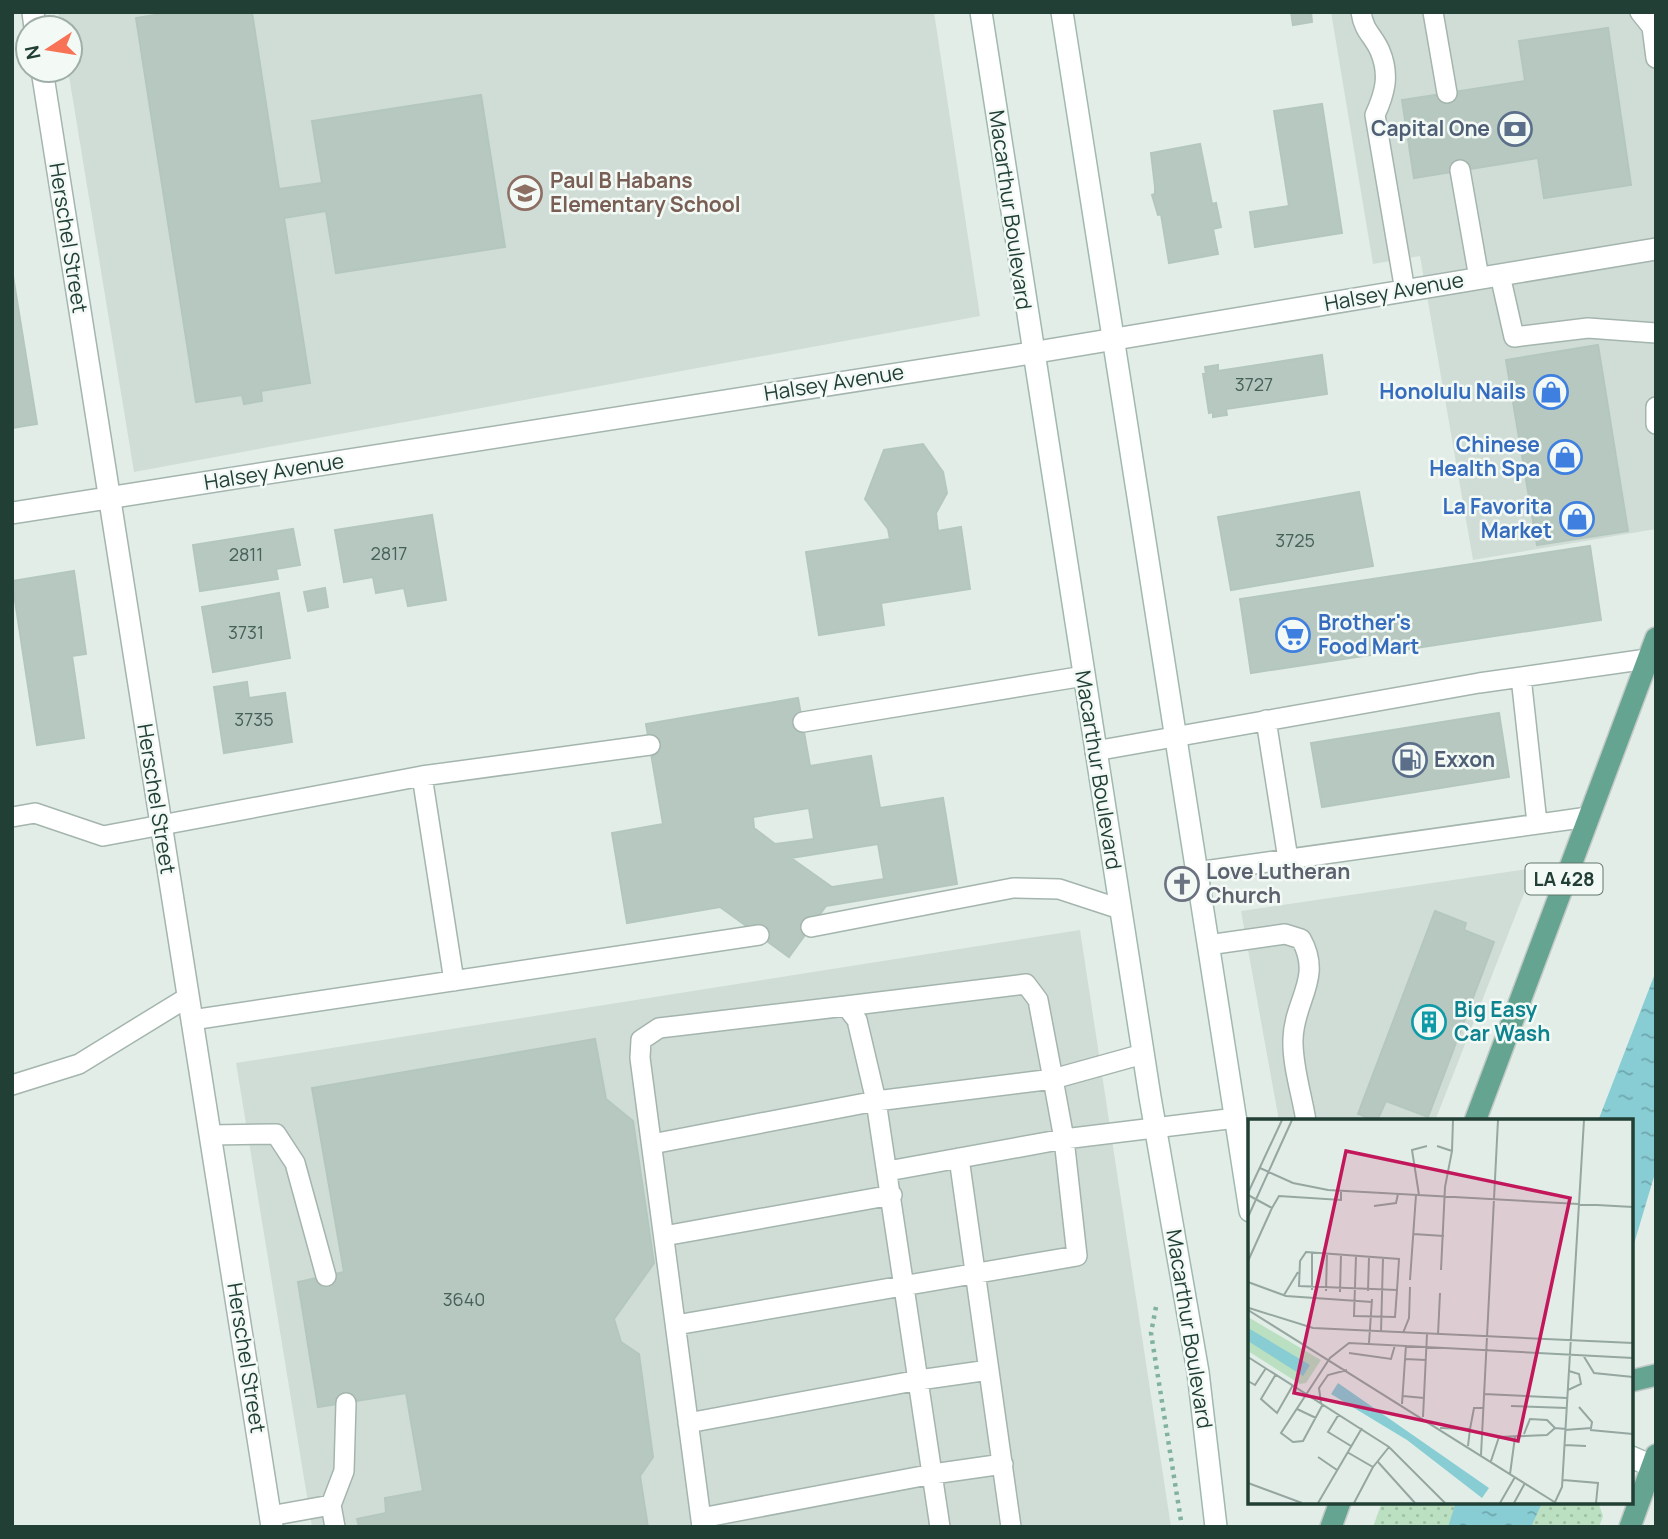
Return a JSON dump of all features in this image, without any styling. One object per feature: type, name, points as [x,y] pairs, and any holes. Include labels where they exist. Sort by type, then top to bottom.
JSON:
[{"type":"main road","name":"LA 428","points":[[1476,1119],[1656,638]]},
{"type":"main road","points":[[1633,1381],[1656,1375]]},
{"type":"main road","points":[[1630,1527],[1654,1463]]},
{"type":"main road","points":[[1331,1527],[1339,1504]]},
{"type":"street","name":"Macarthur Boulevard","points":[[981,12],[1031,353],[1143,1054],[1198,1372],[1216,1527]]},
{"type":"street","points":[[1062,12],[1248,1197]]},
{"type":"street","name":"Herschel Street","points":[[44,84],[271,1521]]},
{"type":"street","name":"Halsey Avenue","points":[[12,513],[1031,353],[1656,249]]},
{"type":"street","points":[[1633,1458],[1654,1463]]},
{"type":"lane","points":[[1361,12],[1364,28],[1380,51],[1387,88],[1375,115],[1405,290]]},
{"type":"lane","points":[[1433,12],[1447,93]]},
{"type":"lane","points":[[1649,22],[1656,58]]},
{"type":"lane","points":[[1460,170],[1489,276],[1514,337],[1588,328],[1656,332]]},
{"type":"lane","points":[[1656,407],[1656,424]]},
{"type":"lane","points":[[1095,751],[1521,677],[1647,660]]},
{"type":"lane","points":[[803,722],[1084,677]]},
{"type":"lane","points":[[1521,677],[1537,823]]},
{"type":"lane","points":[[1266,720],[1288,859]]},
{"type":"lane","points":[[12,817],[35,813],[103,836],[160,823],[422,776],[650,745]]},
{"type":"lane","points":[[422,776],[454,981]]},
{"type":"lane","points":[[1197,872],[1588,817]]},
{"type":"lane","points":[[811,927],[1013,888],[1059,889],[1120,909]]},
{"type":"lane","points":[[1209,945],[1285,934],[1301,939],[1309,954],[1311,971],[1296,1019],[1293,1041],[1306,1119]]},
{"type":"lane","points":[[192,1020],[759,935]]},
{"type":"lane","points":[[676,1325],[905,1284],[977,1275],[1077,1255],[1064,1139],[1053,1079],[1038,1000],[1026,984],[659,1028],[641,1040],[640,1058],[701,1523],[933,1474],[1003,1464]]},
{"type":"lane","points":[[12,1085],[79,1063],[188,997]]},
{"type":"lane","points":[[846,1006],[858,1020],[876,1101],[940,1527]]},
{"type":"lane","points":[[652,1144],[876,1101],[1053,1079],[1143,1054]]},
{"type":"lane","points":[[888,1171],[1064,1139],[1156,1130],[1236,1118]]},
{"type":"lane","points":[[211,1135],[276,1134],[295,1163],[326,1276]]},
{"type":"lane","points":[[959,1158],[1012,1527]]},
{"type":"lane","points":[[664,1236],[892,1195]]},
{"type":"lane","points":[[688,1423],[919,1380],[989,1370]]},
{"type":"lane","points":[[335,1527],[331,1505],[344,1471],[346,1403]]},
{"type":"lane","points":[[271,1521],[331,1505]]},
{"type":"path","points":[[1151,1333],[1182,1527]]},
{"type":"shaded area","name":"Paul B Habans Elementary School","points":[[934,12],[980,316],[134,472],[70,84],[84,84],[84,14],[58,14]]},
{"type":"shaded area","points":[[1331,12],[1656,12],[1656,529],[1473,560],[1420,256],[1373,264]]},
{"type":"shaded area","points":[[1534,868],[1436,1119],[1279,1119],[1241,911]]},
{"type":"shaded area","points":[[1080,930],[1171,1527],[312,1527],[236,1063]]},
{"type":"green space","points":[[1381,1504],[1599,1504],[1603,1516],[1599,1527],[1373,1527]]},
{"type":"water","points":[[1656,971],[1656,1170],[1633,1247],[1633,1119],[1599,1119]]},
{"type":"water","points":[[1455,1504],[1541,1505],[1531,1527],[1448,1527]]},
{"type":"building","points":[[173,12],[252,12],[279,189],[322,183],[312,121],[481,95],[505,247],[336,273],[326,211],[284,218],[310,383],[261,391],[262,401],[244,404],[242,395],[196,402],[136,18]]},
{"type":"building","points":[[1291,12],[1311,12],[1312,22],[1293,25]]},
{"type":"building","name":"Capital One","points":[[1608,28],[1631,185],[1544,198],[1538,158],[1414,178],[1402,100],[1525,81],[1519,41]]},
{"type":"building","points":[[1322,104],[1342,233],[1255,247],[1250,212],[1289,206],[1274,111]]},
{"type":"building","points":[[1200,144],[1212,204],[1216,203],[1221,227],[1213,229],[1218,254],[1169,263],[1161,214],[1158,215],[1152,195],[1155,194],[1155,187],[1151,153]]},
{"type":"building","points":[[12,277],[37,424],[12,428]]},
{"type":"building","points":[[1598,345],[1628,531],[1537,545],[1506,360]]},
{"type":"building","points":[[1322,355],[1327,394],[1226,409],[1227,415],[1213,417],[1213,412],[1209,413],[1203,374],[1206,374],[1205,367],[1218,365],[1218,371]]},
{"type":"building","points":[[923,444],[943,472],[947,493],[936,513],[938,531],[961,527],[970,589],[881,603],[884,625],[819,635],[806,552],[890,539],[888,529],[865,499],[884,450]]},
{"type":"building","points":[[1359,492],[1373,566],[1231,590],[1218,517]]},
{"type":"building","points":[[432,515],[446,600],[408,606],[404,588],[376,593],[373,577],[344,582],[335,530]]},
{"type":"building","points":[[293,529],[300,565],[276,569],[278,579],[200,591],[193,545]]},
{"type":"building","points":[[1590,546],[1601,620],[1251,673],[1240,599]]},
{"type":"building","points":[[74,571],[86,654],[72,656],[84,738],[37,745],[12,581]]},
{"type":"building","points":[[325,588],[328,607],[308,611],[304,592]]},
{"type":"building","points":[[279,593],[290,658],[213,672],[202,607]]},
{"type":"building","points":[[247,682],[249,698],[285,693],[292,742],[224,753],[214,687]]},
{"type":"building","points":[[798,698],[810,766],[871,756],[880,808],[943,798],[957,884],[826,906],[789,957],[720,907],[627,923],[612,833],[663,824],[646,724]],"holes":[[[809,808],[814,839],[775,844],[754,828],[753,817]],[[878,844],[884,879],[832,887],[791,858]]]},
{"type":"building","name":"Exxon","points":[[1499,713],[1509,777],[1322,807],[1311,743]]},
{"type":"building","name":"Big Easy Car Wash","points":[[1435,911],[1466,923],[1464,930],[1494,942],[1428,1117],[1386,1101],[1378,1119],[1358,1114]]},
{"type":"building","points":[[595,1039],[606,1099],[633,1121],[654,1263],[614,1319],[621,1342],[639,1354],[653,1457],[640,1476],[648,1527],[359,1527],[357,1519],[386,1513],[385,1498],[423,1491],[406,1393],[318,1407],[298,1282],[344,1272],[312,1088]]},
{"type":"place","name":"Capital One","points":[[1515,129]]},
{"type":"place","name":"Paul B Habans Elementary School","points":[[525,193]]},
{"type":"place","name":"Honolulu Nails","points":[[1551,392]]},
{"type":"place","name":"Chinese Health Spa","points":[[1565,457]]},
{"type":"place","name":"La Favorita Market","points":[[1577,519]]},
{"type":"place","name":"Brother's Food Mart","points":[[1293,635]]},
{"type":"place","name":"Exxon","points":[[1410,760]]},
{"type":"place","name":"Love Lutheran Church","points":[[1182,884]]},
{"type":"place","name":"Big Easy Car Wash","points":[[1429,1022]]}]
